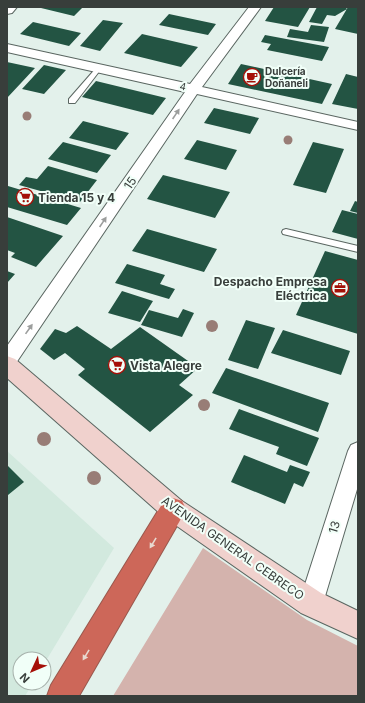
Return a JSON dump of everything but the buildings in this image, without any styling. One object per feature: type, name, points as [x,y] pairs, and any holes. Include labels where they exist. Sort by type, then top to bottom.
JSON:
[{"type":"highway","points":[[62,696],[172,509]]},
{"type":"main road","name":"AVENIDA GENERAL CEBRECO","points":[[7,365],[172,509],[311,603],[358,625]]},
{"type":"street","points":[[7,10],[10,7]]},
{"type":"street","name":"15","points":[[7,361],[66,277],[194,88],[255,7]]},
{"type":"street","name":"4","points":[[7,48],[194,88],[358,126]]},
{"type":"street","name":"13","points":[[311,603],[358,451]]},
{"type":"lane","points":[[72,101],[99,68]]},
{"type":"lane","points":[[286,232],[358,249]]},
{"type":"shaded area","points":[[7,451],[114,548],[52,651],[12,651],[12,691],[28,691],[25,696],[7,696]]},
{"type":"shaded area","points":[[203,548],[307,620],[358,646],[358,696],[113,696]]},
{"type":"place","name":"Dulcería Doñaneli","points":[[252,77]]},
{"type":"place","name":"Tienda 15 y 4","points":[[25,197]]},
{"type":"place","name":"Despacho Empresa Eléctrica","points":[[340,288]]},
{"type":"place","name":"Vista Alegre","points":[[117,365]]}]
